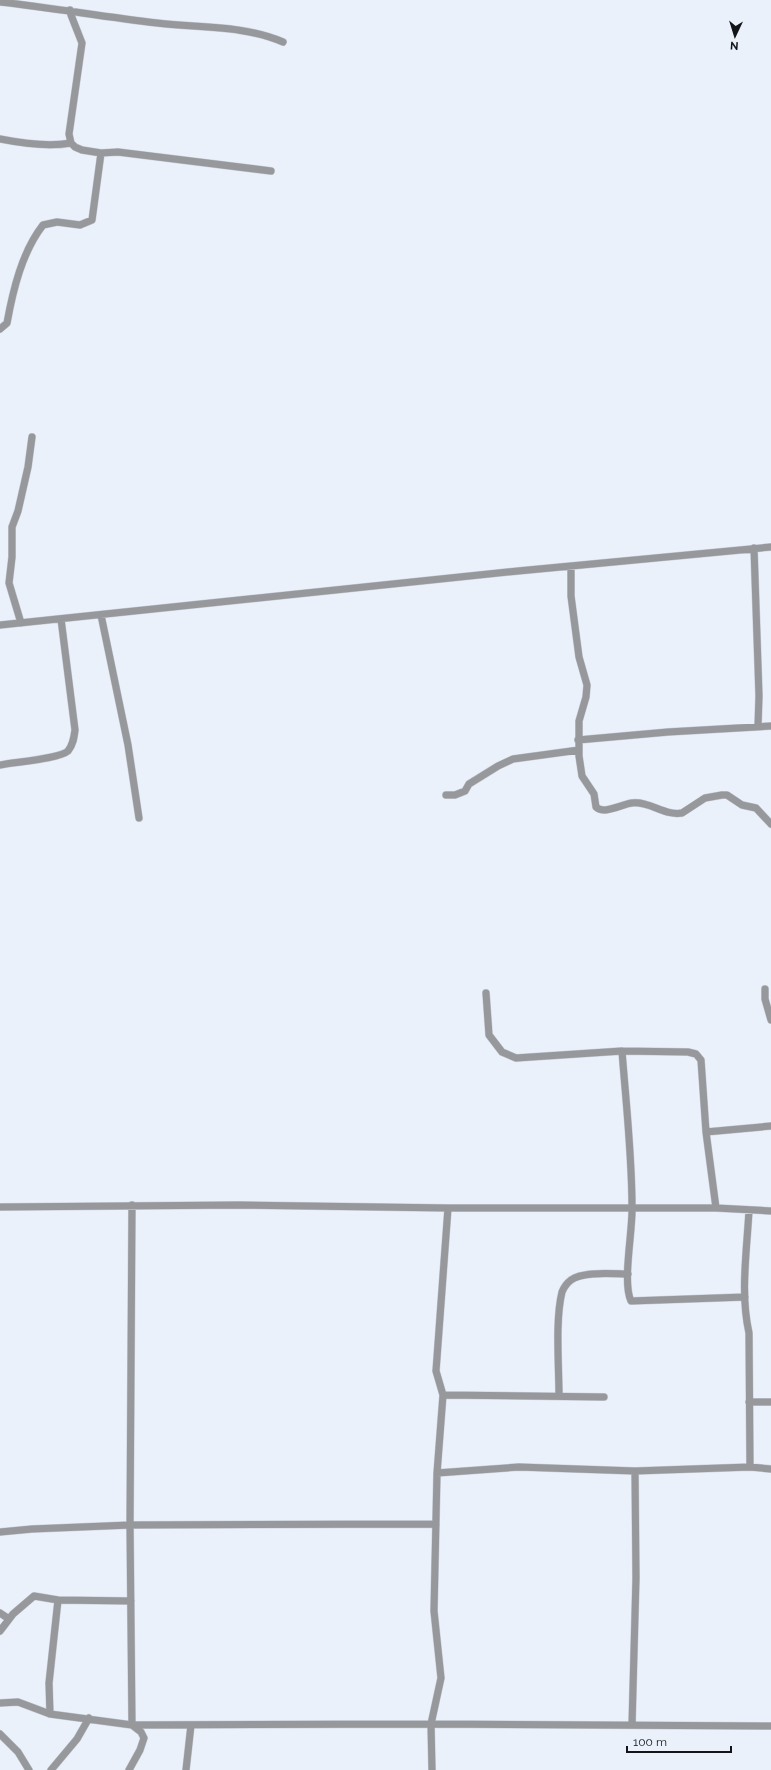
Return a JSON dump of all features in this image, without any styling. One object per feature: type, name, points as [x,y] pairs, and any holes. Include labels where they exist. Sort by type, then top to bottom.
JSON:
[{"type":"street","points":[[0,2],[70,10],[158,23],[203,26],[250,32],[269,36],[283,42]]},
{"type":"street","points":[[70,10],[82,43],[70,120],[70,143],[75,148],[101,153],[118,152],[271,171]]},
{"type":"street","points":[[0,138],[10,141],[55,144],[70,143]]},
{"type":"street","points":[[0,329],[7,323],[14,287],[34,236],[43,225],[57,222],[80,225],[92,220],[101,153]]},
{"type":"street","points":[[21,623],[9,583],[12,557],[12,527],[18,511],[28,467],[32,437]]},
{"type":"street","points":[[0,625],[297,593],[771,547]]},
{"type":"street","points":[[754,548],[759,685],[758,726]]},
{"type":"street","points":[[571,567],[571,596],[579,657],[587,685],[586,697],[579,721],[579,750],[582,776],[594,794],[595,805],[598,809],[602,810],[632,803],[640,803],[677,814],[682,813],[705,798],[727,795],[742,805],[756,808],[771,824]]},
{"type":"street","points":[[101,615],[128,744],[139,818]]},
{"type":"street","points":[[0,765],[48,758],[63,754],[68,750],[73,742],[75,730],[61,619]]},
{"type":"street","points":[[578,740],[771,726]]},
{"type":"street","points":[[446,795],[455,795],[465,791],[469,784],[498,766],[513,759],[579,750]]},
{"type":"street","points":[[765,989],[765,999],[771,1020]]},
{"type":"street","points":[[486,993],[489,1035],[502,1052],[516,1058],[622,1051],[688,1052],[696,1054],[700,1060],[706,1132],[716,1208]]},
{"type":"street","points":[[622,1051],[632,1208],[628,1274],[629,1297],[631,1301],[744,1297]]},
{"type":"street","points":[[706,1132],[771,1126]]},
{"type":"street","points":[[132,1206],[130,1525],[132,1725]]},
{"type":"street","points":[[0,1207],[716,1208],[771,1211]]},
{"type":"street","points":[[432,1770],[431,1724],[441,1678],[434,1611],[437,1473],[443,1395],[436,1371],[448,1208]]},
{"type":"street","points":[[749,1210],[744,1297],[749,1333],[750,1467]]},
{"type":"street","points":[[559,1396],[559,1326],[564,1287],[572,1279],[582,1275],[628,1274]]},
{"type":"street","points":[[443,1395],[604,1397]]},
{"type":"street","points":[[749,1402],[771,1402]]},
{"type":"street","points":[[437,1473],[519,1467],[635,1471],[750,1467],[771,1469]]},
{"type":"street","points":[[632,1725],[636,1578],[635,1471]]},
{"type":"street","points":[[0,1532],[32,1529],[130,1525],[436,1524]]},
{"type":"street","points":[[0,1631],[9,1619],[34,1596],[58,1600],[131,1601]]},
{"type":"street","points":[[50,1714],[49,1683],[58,1600]]},
{"type":"street","points":[[0,1613],[9,1619]]},
{"type":"street","points":[[0,1703],[18,1702],[50,1714],[89,1718],[132,1725],[431,1724],[771,1726]]},
{"type":"street","points":[[51,1770],[77,1739],[89,1718]]},
{"type":"street","points":[[129,1770],[140,1750],[144,1738],[141,1732],[132,1725]]},
{"type":"street","points":[[186,1770],[191,1725]]},
{"type":"street","points":[[0,1734],[18,1752],[29,1770]]}]
